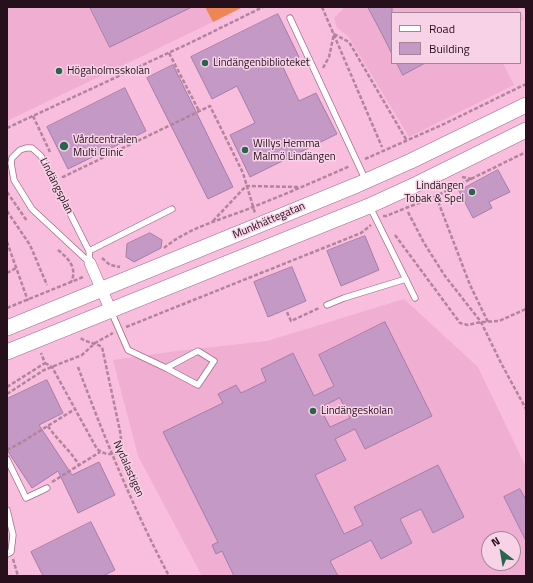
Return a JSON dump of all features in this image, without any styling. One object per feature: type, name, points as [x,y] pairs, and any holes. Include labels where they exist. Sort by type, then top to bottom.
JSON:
[{"type":"street","name":"Munkhättegatan","points":[[7,328],[366,181],[411,161],[526,105]]},
{"type":"street","points":[[7,352],[369,206],[526,130]]},
{"type":"street","name":"Lindängsplan","points":[[92,268],[111,311]]},
{"type":"lane","points":[[290,18],[366,181]]},
{"type":"lane","name":"Lindängsplan","points":[[32,148],[41,156],[89,251],[92,268],[32,209],[14,180],[11,168],[12,158],[20,150],[32,148]]},
{"type":"lane","points":[[369,206],[415,298]]},
{"type":"lane","points":[[89,251],[172,209]]},
{"type":"lane","points":[[327,305],[344,298],[406,279]]},
{"type":"lane","points":[[111,311],[128,350],[198,385],[214,361],[198,351],[166,368]]},
{"type":"lane","points":[[7,459],[26,498],[46,488]]},
{"type":"lane","points":[[7,510],[13,535],[9,553]]},
{"type":"path","points":[[7,128],[263,7]]},
{"type":"path","points":[[322,7],[382,147]]},
{"type":"path","points":[[318,78],[329,57],[334,34]]},
{"type":"path","points":[[334,34],[348,42],[407,141]]},
{"type":"path","points":[[169,52],[199,112]]},
{"type":"path","points":[[159,253],[174,240],[213,222],[252,208],[407,141],[526,84]]},
{"type":"path","points":[[63,177],[210,106],[243,173],[252,208],[260,225]]},
{"type":"path","points":[[33,116],[53,158]]},
{"type":"path","points":[[386,222],[382,216],[386,216],[436,196],[526,152]]},
{"type":"path","points":[[60,171],[66,184]]},
{"type":"path","points":[[213,222],[246,186],[301,187]]},
{"type":"path","points":[[7,192],[27,221]]},
{"type":"path","points":[[436,196],[470,285],[488,322]]},
{"type":"path","points":[[7,211],[30,245],[47,285]]},
{"type":"path","points":[[408,212],[424,243],[445,276],[481,322],[526,409]]},
{"type":"path","points":[[7,394],[44,370],[82,356],[95,342],[119,330],[361,233],[377,220]]},
{"type":"path","points":[[394,233],[460,324],[468,325],[481,322],[499,322],[526,309]]},
{"type":"path","points":[[7,242],[29,306]]},
{"type":"path","points":[[7,308],[71,282],[92,268],[122,267],[110,265],[103,260],[97,247]]},
{"type":"path","points":[[58,250],[66,256],[74,271],[74,276],[71,282]]},
{"type":"path","points":[[7,272],[16,268]]},
{"type":"path","points":[[287,312],[290,321],[327,305]]},
{"type":"path","points":[[11,307],[13,312]]},
{"type":"path","points":[[40,350],[45,363],[52,367],[97,449],[104,455],[119,452],[122,446],[120,431],[102,347],[95,342],[85,342],[77,336]]},
{"type":"path","points":[[7,387],[45,363]]},
{"type":"path","name":"Nydalastigen","points":[[78,367],[96,416],[156,551],[169,576]]},
{"type":"path","points":[[7,450],[75,409]]},
{"type":"path","points":[[48,426],[58,441],[74,456],[79,465]]},
{"type":"path","points":[[46,488],[50,483],[100,452]]},
{"type":"path","points":[[9,553],[18,576]]},
{"type":"shaded area","name":"Högaholmsskolan","points":[[7,7],[205,7],[213,22],[7,121]]},
{"type":"shaded area","points":[[205,7],[243,7],[213,22]]},
{"type":"shaded area","points":[[342,7],[518,7],[520,12],[391,12],[391,64],[504,64],[514,85],[409,137],[348,36],[337,28],[334,18],[343,9]]},
{"type":"shaded area","points":[[521,13],[524,19],[521,21]]},
{"type":"shaded area","name":"Lindängeskolan","points":[[404,299],[478,367],[526,467],[526,576],[202,576],[138,456],[113,360],[176,351],[267,341]]},
{"type":"building","points":[[90,7],[192,7],[110,47]]},
{"type":"building","points":[[368,7],[392,7],[391,52]]},
{"type":"building","points":[[278,14],[299,57],[282,65],[299,101],[316,93],[337,134],[250,177],[230,135],[255,123],[237,86],[212,99],[191,57]]},
{"type":"building","points":[[398,64],[423,64],[403,75]]},
{"type":"building","points":[[173,65],[233,187],[208,199],[147,78]]},
{"type":"building","points":[[125,88],[146,131],[68,169],[47,127]]},
{"type":"building","points":[[498,170],[510,192],[489,202],[492,208],[473,218],[459,191]]},
{"type":"building","points":[[150,233],[162,240],[161,248],[134,262],[126,257],[127,244]]},
{"type":"building","points":[[365,236],[379,270],[341,286],[327,251]]},
{"type":"building","points":[[292,267],[306,301],[268,317],[254,282]]},
{"type":"building","points":[[385,322],[432,416],[365,449],[355,429],[335,439],[346,460],[315,475],[344,534],[363,525],[354,507],[438,465],[464,517],[433,533],[421,509],[400,519],[412,543],[381,559],[371,540],[330,561],[338,576],[234,576],[222,551],[216,554],[212,545],[218,542],[163,432],[223,403],[218,394],[236,385],[241,393],[266,381],[261,369],[293,353],[314,396],[334,386],[319,355]],"holes":[[[340,398],[350,418],[330,427],[320,408]]]},
{"type":"building","points":[[47,380],[63,413],[39,425],[72,475],[99,462],[115,495],[78,513],[58,471],[32,488],[7,450],[7,399]]},
{"type":"building","points":[[520,489],[526,500],[526,541],[521,531],[504,497]]},
{"type":"building","points":[[91,522],[115,570],[103,576],[43,576],[31,552]]},
{"type":"place","name":"Lindängenbiblioteket","points":[[205,63]]},
{"type":"place","name":"Högaholmsskolan","points":[[59,71]]},
{"type":"place","name":"Vårdcentralen Multi Clinic","points":[[64,146]]},
{"type":"place","name":"Willys Hemma Malmö Lindängen","points":[[245,150]]},
{"type":"place","name":"Lindängen Tobak & Spel","points":[[472,192]]},
{"type":"place","name":"Lindängeskolan","points":[[313,411]]}]
